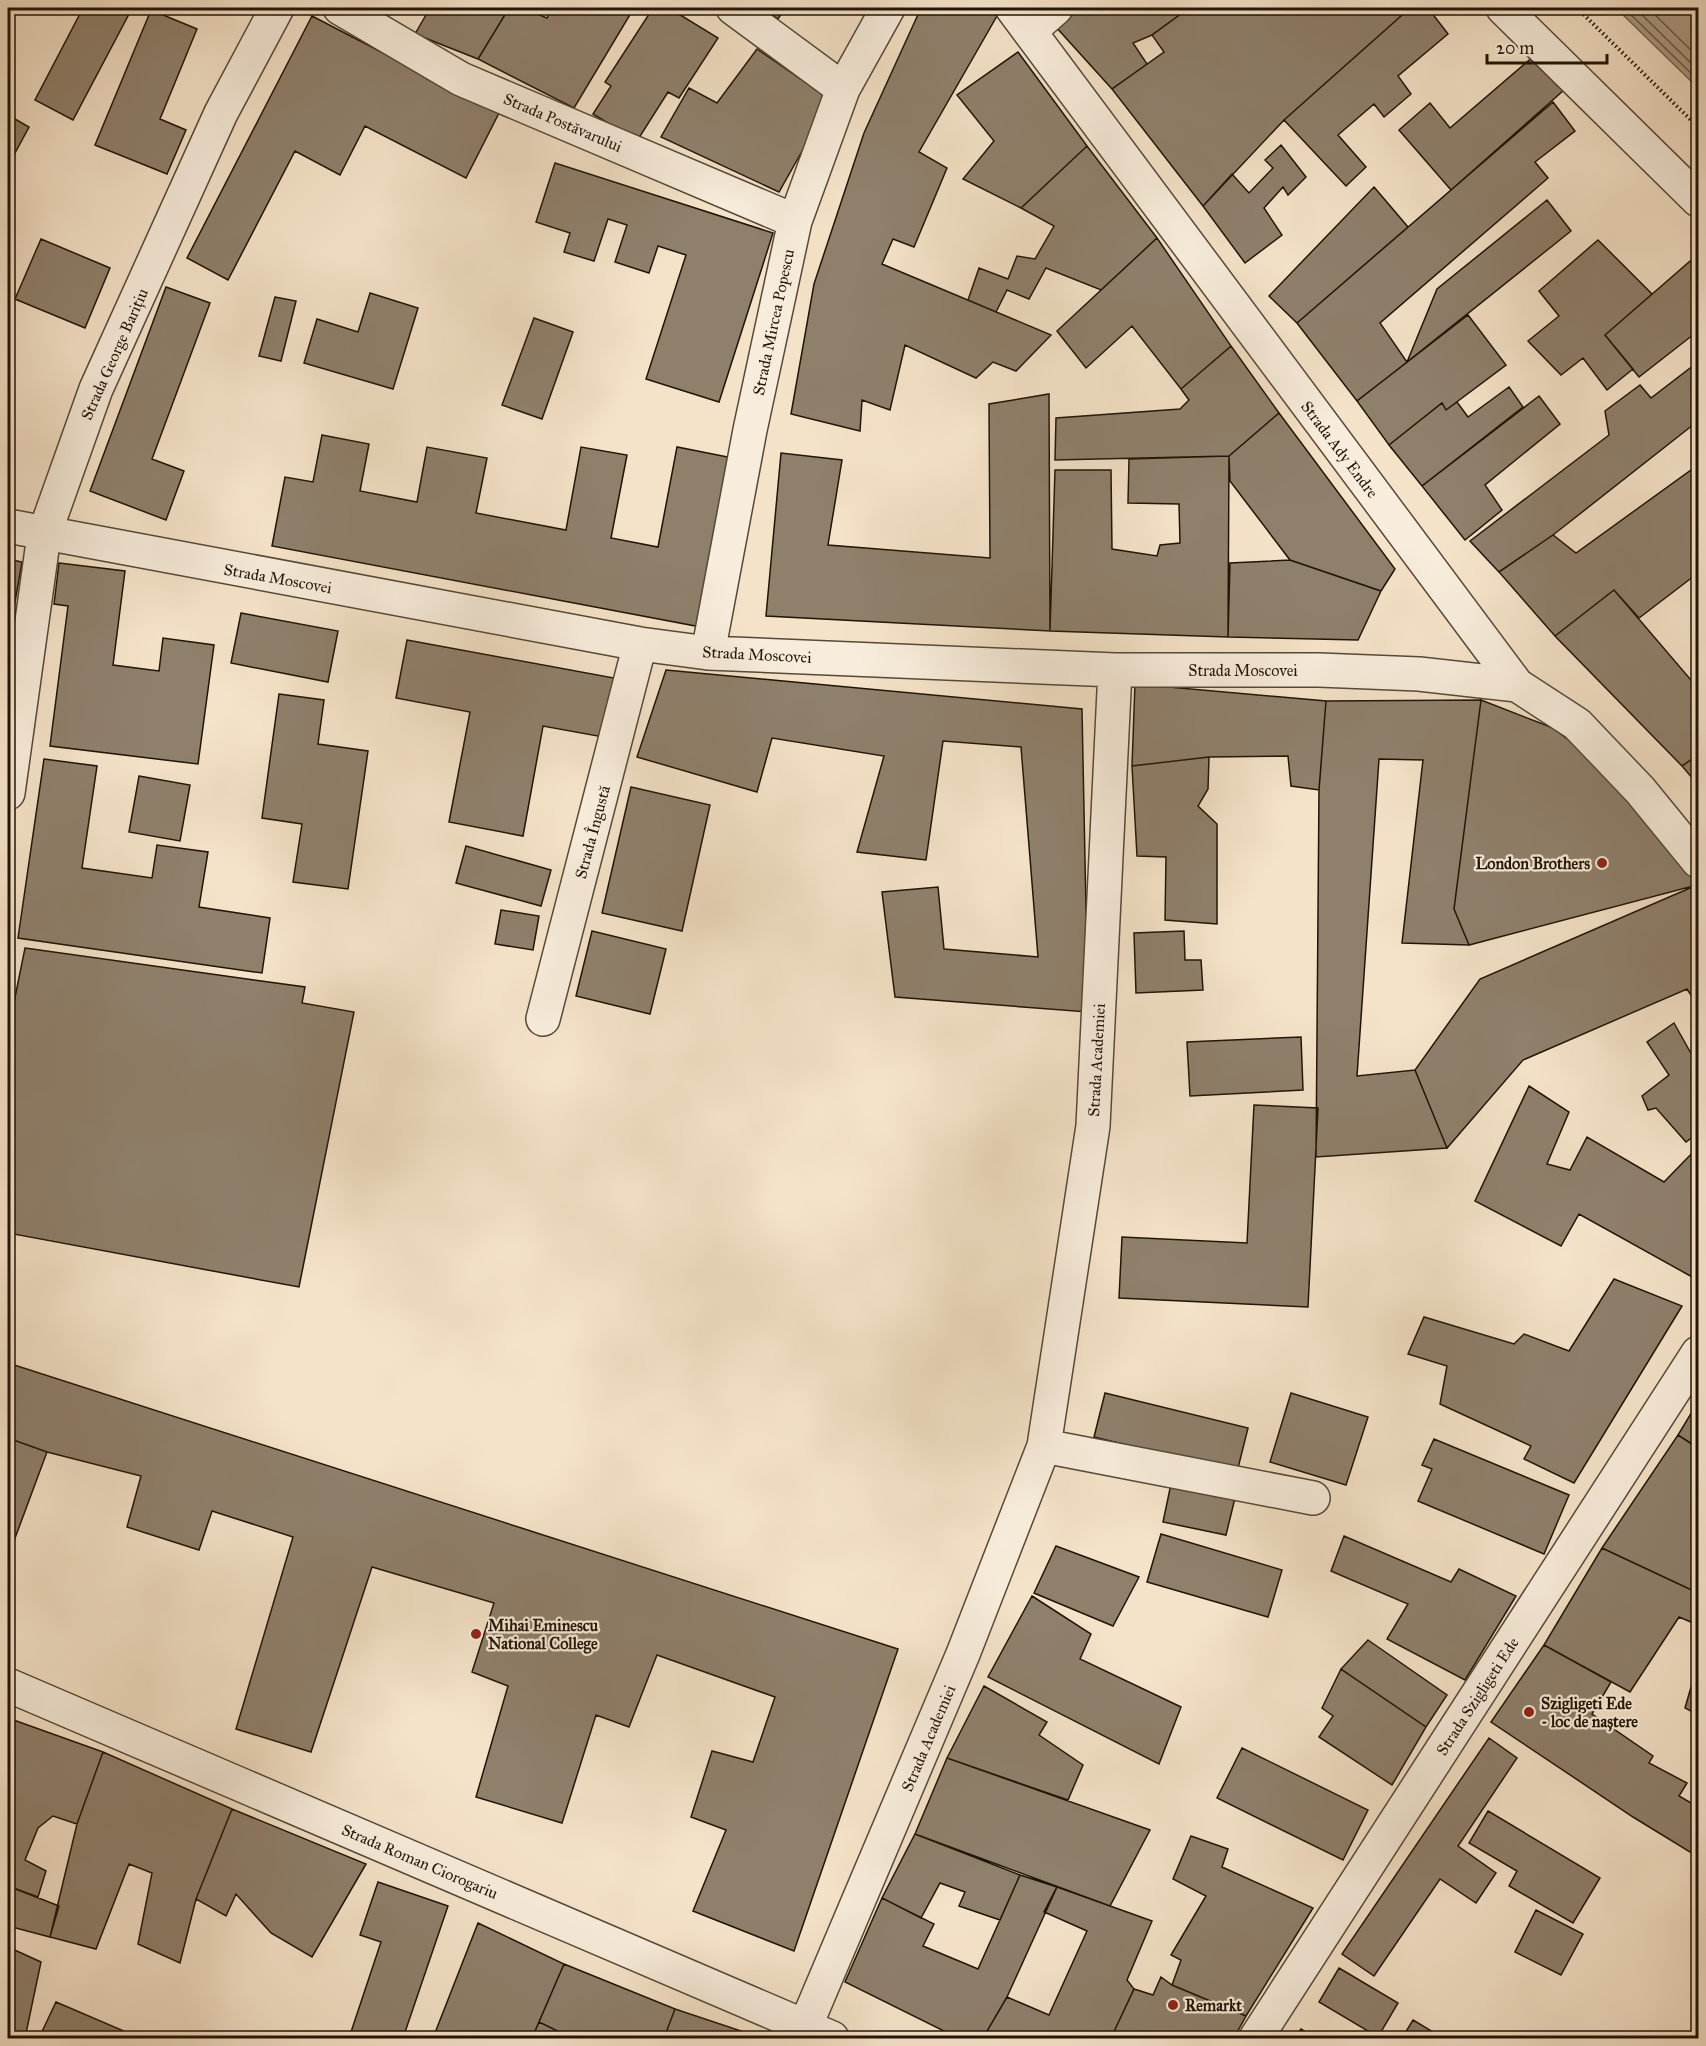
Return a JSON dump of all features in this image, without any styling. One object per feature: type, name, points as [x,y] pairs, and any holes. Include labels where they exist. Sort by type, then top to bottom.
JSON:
[{"type":"street","name":"Strada George Barițiu","points":[[8,793],[44,535],[96,388],[221,113],[277,8]]},
{"type":"street","name":"Strada Postăvarului","points":[[340,8],[461,79],[795,221]]},
{"type":"street","points":[[733,8],[843,89]]},
{"type":"street","name":"Strada Mircea Popescu","points":[[708,653],[750,430],[795,221],[843,89],[888,8]]},
{"type":"street","points":[[1021,19],[1056,8]]},
{"type":"street","points":[[1503,8],[1698,200]]},
{"type":"street","name":"Strada Ady Endre","points":[[1021,19],[1517,686],[1577,724],[1640,790],[1698,861]]},
{"type":"street","name":"Strada Moscovei","points":[[8,526],[44,535],[640,644],[708,653],[1115,670],[1374,672],[1419,674],[1517,686]]},
{"type":"street","name":"Strada Îngustă","points":[[543,1019],[640,644]]},
{"type":"street","name":"Strada Academiei","points":[[818,2033],[1044,1446],[1093,1126],[1115,670]]},
{"type":"street","name":"Strada Szigligeti Ede","points":[[1256,2038],[1698,1353]]},
{"type":"street","points":[[1044,1446],[1313,1498]]},
{"type":"street","name":"Strada Roman Ciorogariu","points":[[8,1684],[818,2033]]},
{"type":"path","points":[[1577,8],[1698,127]]},
{"type":"water","points":[[1616,8],[1698,8],[1698,88]]},
{"type":"building","points":[[83,8],[116,8],[129,14],[73,120],[35,100]]},
{"type":"building","points":[[430,8],[509,8],[478,59],[415,34]]},
{"type":"building","points":[[509,8],[522,8],[547,18],[552,8],[634,8],[574,108],[478,59]]},
{"type":"building","points":[[653,8],[669,8],[718,38],[679,98],[668,92],[637,141],[593,114],[611,86],[605,82]]},
{"type":"building","points":[[760,8],[785,8],[778,19]]},
{"type":"building","points":[[921,8],[988,8],[997,16],[919,152],[947,168],[914,247],[893,239],[882,264],[1051,335],[1016,371],[993,362],[976,378],[905,345],[890,410],[862,400],[860,431],[791,414],[814,284],[864,133]]},
{"type":"building","points":[[1079,8],[1189,8],[1152,35],[1133,43],[1147,64],[1112,89],[1056,27]]},
{"type":"building","points":[[1189,8],[1410,8],[1284,120],[1203,206],[1112,89],[1164,52],[1152,35]]},
{"type":"building","points":[[1410,8],[1428,8],[1448,34],[1398,76],[1411,94],[1384,117],[1374,104],[1338,135],[1366,167],[1346,186],[1284,120]]},
{"type":"building","points":[[151,10],[197,29],[160,119],[186,130],[167,174],[95,145]]},
{"type":"building","points":[[312,16],[499,113],[466,178],[365,126],[340,175],[295,151],[228,280],[187,258]]},
{"type":"building","points":[[757,49],[831,100],[779,192],[661,137],[689,88],[717,103]]},
{"type":"building","points":[[1018,52],[1087,146],[1021,208],[963,179],[994,141],[957,95]]},
{"type":"building","points":[[1534,56],[1564,90],[1451,190],[1399,130],[1430,103],[1450,128]]},
{"type":"building","points":[[1553,102],[1575,131],[1535,162],[1548,178],[1380,323],[1407,362],[1357,401],[1297,323]]},
{"type":"building","points":[[8,115],[29,127],[8,166]]},
{"type":"building","points":[[1281,145],[1306,177],[1288,195],[1283,187],[1264,208],[1282,235],[1245,263],[1203,206],[1232,174],[1249,193],[1273,168],[1265,160]]},
{"type":"building","points":[[1087,146],[1157,238],[1101,290],[1046,268],[1029,299],[1007,290],[996,312],[968,300],[979,268],[1008,279],[1017,256],[1035,259],[1054,226],[1021,208]]},
{"type":"building","points":[[555,163],[773,233],[719,402],[646,379],[686,255],[658,246],[649,273],[615,262],[627,225],[608,219],[594,261],[564,252],[570,233],[536,222]]},
{"type":"building","points":[[1374,187],[1408,227],[1297,323],[1269,296]]},
{"type":"building","points":[[1547,200],[1571,231],[1407,362],[1437,289]]},
{"type":"building","points":[[1157,238],[1231,346],[1181,389],[1132,326],[1086,368],[1057,331]]},
{"type":"building","points":[[41,239],[110,268],[85,328],[15,299]]},
{"type":"building","points":[[1598,240],[1652,294],[1605,335],[1633,369],[1607,390],[1583,358],[1561,375],[1528,341],[1559,316],[1539,291]]},
{"type":"building","points":[[1696,256],[1698,260],[1698,331],[1639,377],[1605,335]]},
{"type":"building","points":[[166,287],[210,303],[152,459],[184,471],[166,520],[90,491]]},
{"type":"building","points":[[370,293],[418,308],[393,389],[304,363],[317,319],[358,332]]},
{"type":"building","points":[[275,297],[296,301],[281,361],[259,356]]},
{"type":"building","points":[[1468,315],[1506,365],[1446,410],[1442,403],[1389,445],[1357,401]]},
{"type":"building","points":[[534,318],[573,332],[542,419],[502,405]]},
{"type":"building","points":[[1231,346],[1279,413],[1229,456],[1055,460],[1056,418],[1180,409],[1189,400],[1181,389]]},
{"type":"building","points":[[1698,362],[1698,421],[1553,535],[1499,572],[1470,541],[1609,435],[1605,411],[1640,385],[1651,398]]},
{"type":"building","points":[[1509,387],[1523,407],[1422,486],[1389,445],[1442,403],[1446,410],[1457,402],[1468,417]]},
{"type":"building","points":[[1049,394],[1050,631],[766,616],[781,453],[842,460],[828,545],[990,558],[989,404]]},
{"type":"building","points":[[1539,396],[1560,424],[1485,485],[1502,510],[1465,540],[1422,486]]},
{"type":"building","points":[[1279,413],[1395,569],[1381,591],[1290,560],[1230,481],[1229,456]]},
{"type":"building","points":[[322,435],[369,444],[360,491],[417,502],[427,447],[487,458],[476,513],[566,530],[581,447],[627,455],[611,538],[658,547],[677,447],[733,458],[701,627],[272,546],[285,477],[313,482]]},
{"type":"building","points":[[1229,456],[1228,637],[1050,631],[1055,470],[1111,470],[1112,549],[1157,556],[1160,545],[1180,543],[1179,504],[1128,503],[1129,459]]},
{"type":"building","points":[[1698,465],[1698,573],[1639,618],[1614,590],[1555,636],[1499,572],[1553,535],[1576,553]]},
{"type":"building","points":[[8,559],[22,562],[8,642]]},
{"type":"building","points":[[1290,560],[1381,591],[1358,640],[1228,637],[1230,563]]},
{"type":"building","points":[[59,563],[125,571],[113,665],[159,671],[163,638],[214,645],[198,764],[50,746],[68,606],[54,604]]},
{"type":"building","points":[[1614,590],[1696,686],[1698,684],[1698,755],[1682,766],[1555,636]]},
{"type":"building","points":[[241,613],[338,631],[328,682],[231,663]]},
{"type":"building","points":[[407,640],[614,678],[603,737],[543,726],[523,836],[449,822],[470,712],[396,698]]},
{"type":"building","points":[[666,670],[1082,709],[1088,1012],[895,997],[882,892],[938,887],[944,949],[1038,957],[1021,747],[943,741],[926,860],[857,852],[884,756],[772,738],[757,792],[637,757]]},
{"type":"building","points":[[1135,684],[1326,701],[1319,790],[1291,786],[1288,756],[1209,757],[1132,766]]},
{"type":"building","points":[[279,694],[324,700],[318,744],[368,751],[348,889],[293,882],[302,824],[262,818]]},
{"type":"building","points":[[1481,700],[1553,728],[1597,762],[1674,845],[1697,885],[1469,945],[1454,909]]},
{"type":"building","points":[[1481,700],[1454,909],[1469,945],[1402,943],[1423,760],[1379,759],[1357,1076],[1415,1070],[1447,1148],[1316,1157],[1319,790],[1326,701]]},
{"type":"building","points":[[1698,755],[1698,785],[1682,766]]},
{"type":"building","points":[[1209,757],[1208,789],[1198,806],[1217,824],[1217,924],[1165,920],[1166,857],[1137,856],[1132,766]]},
{"type":"building","points":[[44,759],[97,766],[82,868],[152,878],[157,845],[208,852],[199,907],[270,918],[262,973],[18,938]]},
{"type":"building","points":[[139,776],[190,785],[180,841],[129,832]]},
{"type":"building","points":[[631,787],[710,805],[682,931],[602,913]]},
{"type":"building","points":[[466,846],[551,870],[541,906],[456,883]]},
{"type":"building","points":[[1697,885],[1698,1006],[1687,989],[1523,1060],[1447,1148],[1415,1070],[1480,979]]},
{"type":"building","points":[[501,910],[539,916],[533,950],[495,944]]},
{"type":"building","points":[[592,931],[666,949],[650,1014],[576,996]]},
{"type":"building","points":[[1184,931],[1185,960],[1201,960],[1203,990],[1136,993],[1134,933]]},
{"type":"building","points":[[25,948],[305,987],[302,1003],[354,1012],[299,1287],[8,1233],[8,1032]]},
{"type":"building","points":[[1674,1023],[1698,1066],[1698,1133],[1686,1142],[1656,1108],[1648,1110],[1642,1096],[1669,1075],[1647,1042]]},
{"type":"building","points":[[1301,1037],[1303,1090],[1190,1096],[1187,1042]]},
{"type":"building","points":[[1529,1086],[1569,1112],[1547,1164],[1570,1170],[1587,1137],[1664,1182],[1698,1147],[1698,1274],[1694,1278],[1579,1214],[1561,1246],[1475,1201]]},
{"type":"building","points":[[1254,1105],[1318,1108],[1308,1307],[1119,1298],[1122,1237],[1247,1243]]},
{"type":"building","points":[[1614,1279],[1682,1306],[1574,1483],[1524,1459],[1531,1446],[1440,1404],[1447,1366],[1408,1354],[1424,1317],[1514,1344],[1524,1334],[1569,1351]]},
{"type":"building","points":[[8,1363],[898,1649],[794,1951],[693,1911],[726,1830],[691,1817],[712,1751],[753,1762],[775,1697],[657,1655],[629,1727],[596,1715],[562,1823],[476,1797],[508,1686],[472,1672],[494,1603],[372,1567],[311,1752],[236,1729],[293,1537],[212,1511],[199,1550],[127,1527],[141,1476],[47,1452],[8,1438]]},
{"type":"building","points":[[1105,1393],[1248,1428],[1237,1472],[1094,1437]]},
{"type":"building","points":[[1291,1393],[1368,1417],[1346,1485],[1270,1462]]},
{"type":"building","points":[[1698,1402],[1698,1448],[1678,1435]]},
{"type":"building","points":[[1678,1435],[1698,1448],[1698,1593],[1602,1548]]},
{"type":"building","points":[[8,1438],[47,1452],[8,1557]]},
{"type":"building","points":[[1434,1439],[1569,1495],[1544,1554],[1418,1501],[1432,1469],[1422,1465]]},
{"type":"building","points":[[1171,1484],[1235,1498],[1226,1535],[1163,1522]]},
{"type":"building","points":[[1161,1534],[1282,1570],[1268,1617],[1147,1582]]},
{"type":"building","points":[[1344,1536],[1451,1582],[1459,1569],[1516,1596],[1465,1680],[1387,1639],[1408,1604],[1331,1571]]},
{"type":"building","points":[[1056,1546],[1139,1577],[1113,1626],[1034,1593]]},
{"type":"building","points":[[1602,1548],[1698,1593],[1698,1625],[1679,1617],[1630,1692],[1544,1645]]},
{"type":"building","points":[[1032,1596],[1091,1634],[1080,1659],[1181,1707],[1159,1764],[988,1677]]},
{"type":"building","points":[[1368,1640],[1447,1695],[1426,1727],[1341,1669]]},
{"type":"building","points":[[1544,1645],[1611,1682],[1592,1714],[1653,1756],[1649,1763],[1687,1783],[1679,1796],[1698,1807],[1698,1857],[1633,1817],[1491,1722]]},
{"type":"building","points":[[1698,1663],[1698,1715],[1685,1708]]},
{"type":"building","points":[[1341,1669],[1426,1727],[1392,1785],[1319,1737],[1333,1716],[1322,1708]]},
{"type":"building","points":[[984,1686],[1047,1722],[1039,1735],[1083,1765],[1068,1800],[947,1758]]},
{"type":"building","points":[[8,1718],[103,1752],[77,1824],[53,1816],[38,1828],[25,1860],[46,1871],[38,1897],[8,1886]]},
{"type":"building","points":[[1489,1738],[1517,1758],[1458,1846],[1496,1873],[1476,1903],[1440,1879],[1374,1976],[1342,1954]]},
{"type":"building","points":[[1242,1748],[1368,1810],[1343,1860],[1217,1798]]},
{"type":"building","points":[[103,1752],[232,1809],[196,1899],[180,1963],[138,1944],[152,1873],[129,1864],[96,1949],[50,1937],[77,1824]]},
{"type":"building","points":[[947,1758],[1150,1830],[1110,1906],[915,1834]]},
{"type":"building","points":[[232,1809],[366,1864],[312,1957],[271,1933],[236,1894],[226,1916],[196,1899]]},
{"type":"building","points":[[1488,1811],[1600,1878],[1573,1923],[1509,1886],[1517,1871],[1469,1843]]},
{"type":"building","points":[[915,1834],[1020,1875],[1000,1920],[959,1906],[965,1892],[940,1883],[921,1918],[882,1898]]},
{"type":"building","points":[[1191,1836],[1228,1849],[1222,1867],[1313,1908],[1246,2016],[1172,1985],[1181,1960],[1171,1955],[1206,1896],[1173,1879]]},
{"type":"building","points":[[1020,1875],[1057,1887],[1007,1997],[983,2038],[958,2038],[845,1982],[882,1898],[934,1924],[923,1946],[978,1969]]},
{"type":"building","points":[[378,1882],[448,1906],[403,2038],[349,2038],[381,1942],[360,1935]]},
{"type":"building","points":[[8,1886],[59,1906],[50,1937],[8,1926]]},
{"type":"building","points":[[1057,1887],[1152,1921],[1127,1980],[1134,1989],[1111,2038],[983,2038],[1007,1997],[1049,2015],[1087,1931],[1044,1912]]},
{"type":"building","points":[[1536,1910],[1583,1934],[1561,1975],[1515,1952]]},
{"type":"building","points":[[478,1923],[564,1964],[532,2038],[433,2038]]},
{"type":"building","points":[[8,1947],[41,1962],[25,2038],[8,2038]]},
{"type":"building","points":[[564,1964],[675,2009],[664,2038],[572,2038],[539,2022]]},
{"type":"building","points":[[1339,1968],[1398,2003],[1378,2037],[1319,2002]]},
{"type":"building","name":"Remarkt","points":[[1161,1977],[1172,1985],[1246,2016],[1234,2038],[1111,2038],[1134,1989],[1153,1995]]},
{"type":"building","points":[[56,2002],[140,2038],[39,2038]]},
{"type":"building","points":[[675,2009],[762,2038],[664,2038]]},
{"type":"building","points":[[1413,2020],[1443,2038],[1402,2038]]},
{"type":"building","points":[[539,2022],[572,2038],[532,2038]]},
{"type":"building","points":[[1301,2029],[1315,2038],[1294,2038]]},
{"type":"place","name":"London Brothers","points":[[1602,863]]},
{"type":"place","name":"Mihai Eminescu National College","points":[[476,1634]]},
{"type":"place","name":"Szigligeti Ede - loc de naștere","points":[[1529,1712]]},
{"type":"place","name":"Remarkt","points":[[1173,2005]]}]
